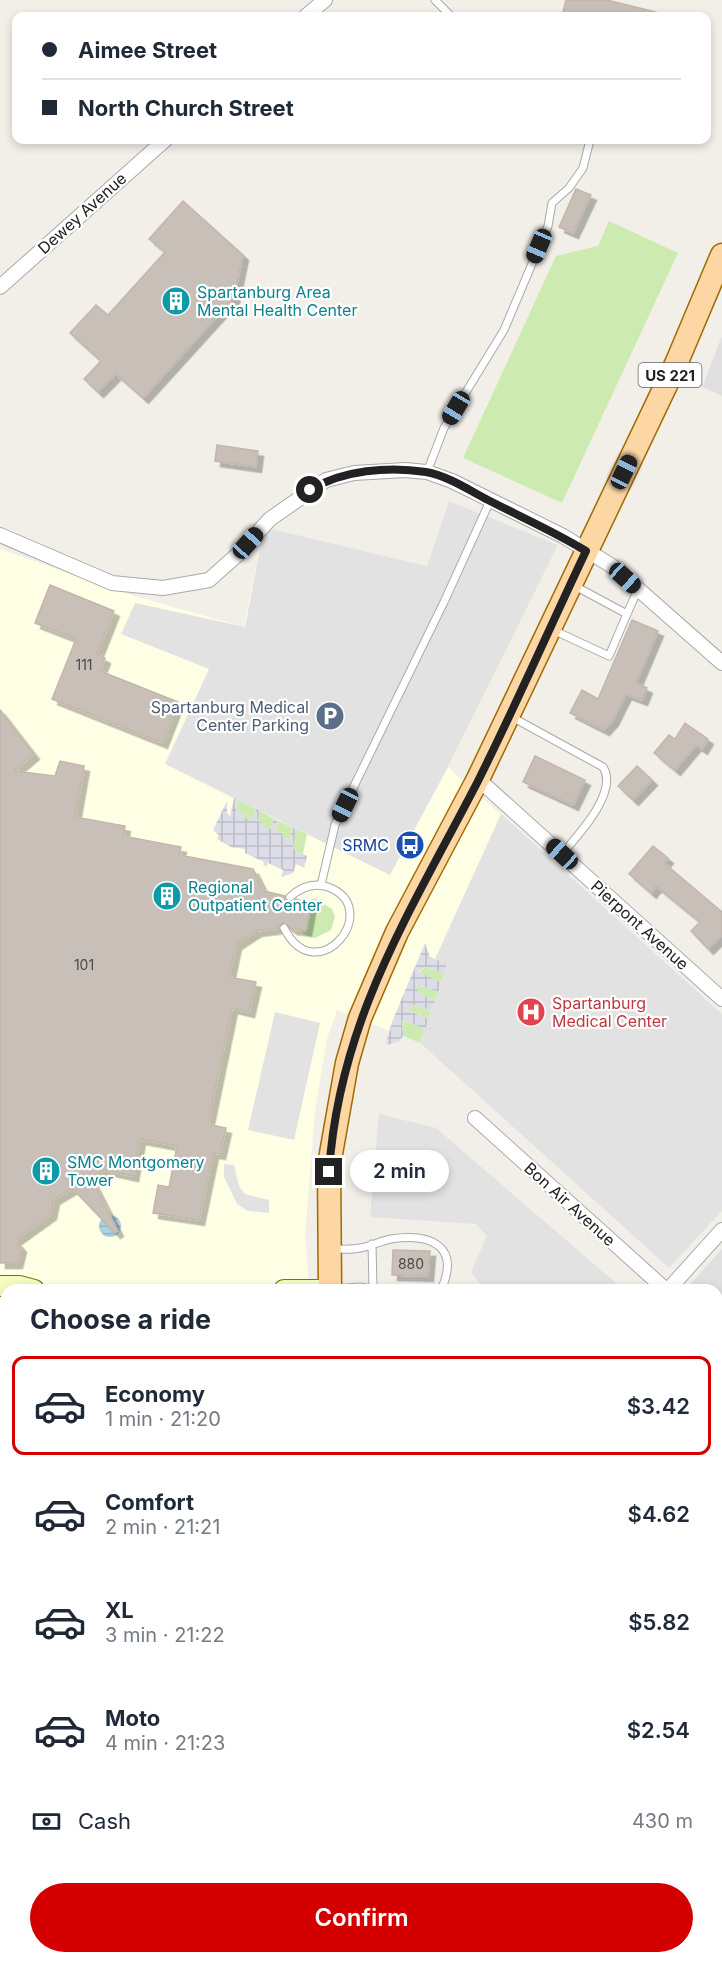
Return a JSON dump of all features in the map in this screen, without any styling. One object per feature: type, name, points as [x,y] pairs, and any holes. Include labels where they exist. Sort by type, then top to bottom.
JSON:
[{"type":"main road","name":"US 221","points":[[330,1284],[329,1165],[347,1063],[360,1018],[397,932],[478,779],[676,364],[722,255]]},
{"type":"street","points":[[311,12],[325,0]]},
{"type":"street","name":"Dewey Avenue","points":[[0,287],[161,144]]},
{"type":"street","points":[[0,535],[112,583],[163,588],[209,580],[237,555],[270,519],[326,480],[354,473],[405,470],[427,472],[452,481],[612,566],[722,663]]},
{"type":"street","name":"Pierpont Avenue","points":[[478,779],[722,999]]},
{"type":"street","name":"Bon Air Avenue","points":[[475,1118],[660,1284]]},
{"type":"street","points":[[672,1284],[722,1230]]},
{"type":"lane","points":[[435,0],[447,12]]},
{"type":"lane","points":[[427,472],[444,428],[504,330],[548,226],[552,203],[569,188],[583,168],[589,144]]},
{"type":"lane","points":[[321,885],[335,825],[444,602],[490,501]]},
{"type":"lane","points":[[571,584],[627,614]]},
{"type":"lane","points":[[549,628],[609,656],[638,590]]},
{"type":"lane","points":[[508,715],[603,767],[606,772],[608,780],[605,796],[562,854]]},
{"type":"lane","points":[[284,928],[296,945],[317,952],[338,944],[345,936],[350,915],[347,904],[340,895],[321,885],[304,887],[290,897]]},
{"type":"lane","points":[[329,1249],[358,1249],[398,1238],[431,1240],[445,1252],[448,1272],[443,1284]]},
{"type":"lane","points":[[372,1244],[376,1284]]},
{"type":"shaded area","points":[[722,336],[722,396],[702,387]]},
{"type":"shaded area","name":"Spartanburg Medical Center","points":[[449,501],[558,545],[448,767],[722,1014],[722,1211],[669,1268],[420,1043],[337,1010],[327,1039],[315,1111],[305,1235],[309,1284],[0,1284],[0,549],[131,595],[244,627],[264,527],[427,566]]},
{"type":"shaded area","name":"Spartanburg Medical Center Parking","points":[[449,501],[558,545],[448,767],[390,875],[165,764],[209,669],[121,634],[135,603],[245,627],[264,527],[427,566]]},
{"type":"shaded area","points":[[234,798],[238,800],[236,811],[245,814],[244,818],[252,819],[256,809],[260,811],[257,821],[263,823],[263,828],[271,829],[273,818],[277,820],[275,831],[282,833],[283,838],[290,839],[292,827],[296,829],[293,849],[307,856],[304,868],[296,864],[293,873],[282,877],[283,870],[268,863],[267,866],[263,865],[264,862],[245,853],[245,849],[231,847],[217,839],[219,835],[213,830],[227,801],[227,812],[230,817]]},
{"type":"shaded area","points":[[501,814],[722,1014],[722,1211],[669,1268],[420,1043],[447,965],[435,959]]},
{"type":"shaded area","points":[[425,943],[430,957],[447,964],[444,974],[425,967],[418,972],[441,982],[438,992],[416,984],[419,994],[435,1000],[431,1011],[414,1005],[407,1010],[429,1019],[425,1029],[402,1020],[403,1036],[399,1041],[388,1045],[386,1043],[392,1022]]},
{"type":"shaded area","points":[[275,1012],[320,1023],[294,1140],[248,1130]]},
{"type":"shaded area","points":[[379,1114],[436,1128],[617,1284],[480,1284],[471,1272],[487,1236],[476,1224],[370,1217]]},
{"type":"shaded area","points":[[224,1164],[234,1165],[239,1186],[245,1194],[269,1200],[269,1213],[248,1211],[237,1204],[224,1177]]},
{"type":"shaded area","points":[[722,1249],[722,1284],[690,1284]]},
{"type":"green space","points":[[609,221],[678,253],[562,503],[463,458],[556,256],[598,246]]},
{"type":"green space","points":[[238,800],[256,809],[252,820],[244,818],[236,811]]},
{"type":"green space","points":[[260,811],[273,818],[271,830],[263,828],[256,822]]},
{"type":"green space","points":[[277,820],[292,827],[290,839],[282,838],[275,831]]},
{"type":"green space","points":[[296,829],[307,834],[303,854],[292,849]]},
{"type":"green space","points":[[315,898],[332,909],[335,917],[331,930],[315,938],[301,931],[306,931],[306,902]]},
{"type":"green space","points":[[425,967],[444,974],[441,982],[418,973]]},
{"type":"green space","points":[[416,984],[438,992],[435,1000],[419,994]]},
{"type":"green space","points":[[414,1005],[431,1011],[429,1019],[407,1010]]},
{"type":"green space","points":[[402,1020],[425,1029],[420,1043],[403,1036]]},
{"type":"water","points":[[110,1215],[118,1218],[121,1226],[118,1234],[110,1237],[102,1234],[99,1226],[102,1218]]},
{"type":"building","points":[[566,0],[607,0],[656,12],[563,12]]},
{"type":"building","points":[[576,189],[591,195],[573,233],[559,227]]},
{"type":"building","name":"Spartanburg Area Mental Health Center","points":[[183,201],[243,255],[234,298],[143,398],[116,374],[98,392],[84,379],[101,361],[70,333],[96,305],[108,315],[165,252],[149,239]]},
{"type":"building","points":[[217,445],[258,451],[256,467],[215,461]]},
{"type":"building","points":[[50,585],[114,611],[97,654],[105,658],[100,671],[178,702],[162,743],[52,699],[76,639],[35,623]]},
{"type":"building","points":[[632,620],[658,631],[636,683],[647,688],[642,700],[626,694],[613,720],[604,730],[570,713],[582,690],[598,699]]},
{"type":"building","points":[[0,710],[34,754],[14,771],[55,776],[60,761],[84,766],[75,817],[125,826],[123,836],[181,847],[179,855],[253,869],[264,891],[285,896],[289,902],[296,899],[311,903],[306,931],[292,929],[283,923],[279,928],[256,931],[236,944],[229,977],[256,982],[249,1012],[232,1008],[208,1124],[226,1128],[220,1154],[213,1153],[199,1220],[153,1213],[158,1185],[169,1187],[177,1146],[140,1139],[133,1176],[105,1170],[91,1178],[118,1231],[115,1233],[72,1188],[54,1199],[51,1214],[15,1240],[21,1247],[17,1263],[0,1263]]},
{"type":"building","points":[[685,723],[708,739],[702,749],[696,745],[675,770],[654,753],[669,735],[675,739]]},
{"type":"building","points":[[535,756],[585,780],[573,805],[523,782]]},
{"type":"building","points":[[637,766],[652,780],[633,800],[618,786]]},
{"type":"building","points":[[653,846],[668,858],[664,863],[722,912],[722,935],[708,949],[691,931],[700,922],[656,886],[651,893],[629,874]]},
{"type":"building","points":[[393,1250],[430,1251],[428,1276],[392,1275]]},
{"type":"place","name":"Spartanburg Area Mental Health Center","points":[[176,301]]},
{"type":"place","name":"Spartanburg Medical Center Parking","points":[[330,716]]},
{"type":"place","name":"SRMC","points":[[410,845]]},
{"type":"place","name":"Regional Outpatient Center","points":[[167,896]]},
{"type":"place","name":"Spartanburg Medical Center","points":[[531,1012]]},
{"type":"place","name":"SMC Montgomery Tower","points":[[46,1171]]},
{"type":"route","points":[[310,490],[326,480],[354,473],[405,470],[427,472],[452,481],[586,551],[478,779],[397,932],[360,1018],[347,1063],[329,1172]]}]
